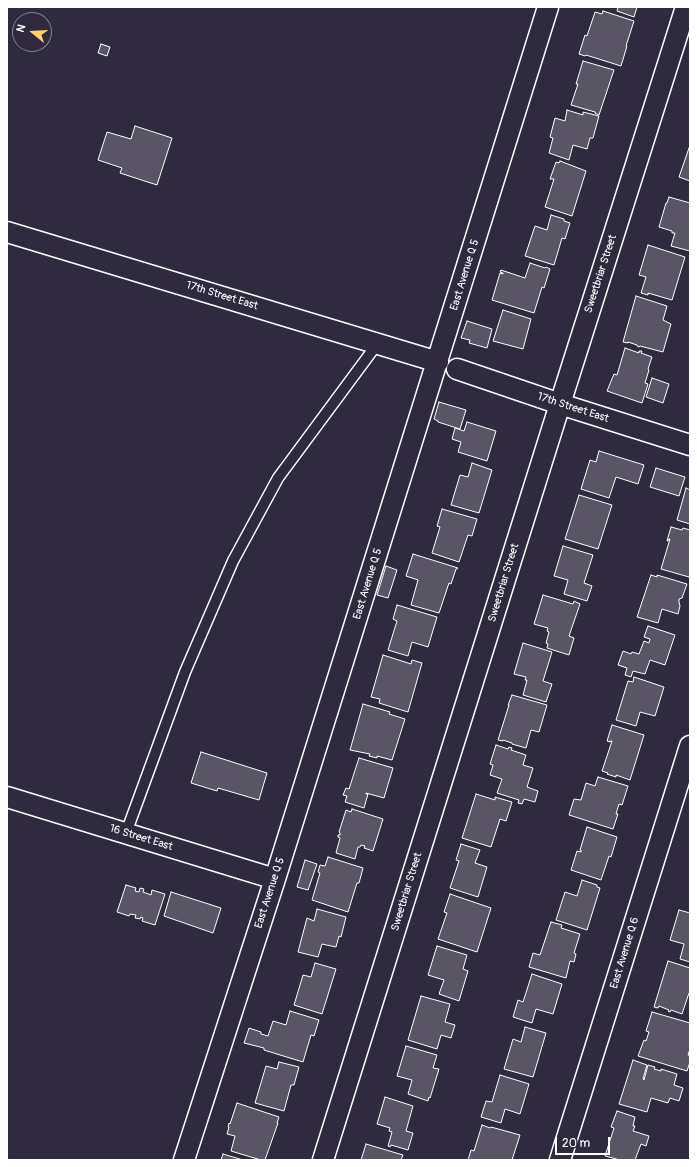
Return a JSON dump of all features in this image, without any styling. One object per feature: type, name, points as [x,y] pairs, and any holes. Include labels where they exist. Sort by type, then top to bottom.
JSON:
[{"type":"street","name":"East Avenue Q 5","points":[[184,1160],[275,879],[548,7]]},
{"type":"street","name":"Sweetbriar Street","points":[[323,1160],[686,7]]},
{"type":"street","name":"17th Street East","points":[[7,232],[438,362]]},
{"type":"street","name":"17th Street East","points":[[457,369],[560,404],[690,445]]},
{"type":"street","name":"East Avenue Q 6","points":[[560,1160],[690,746]]},
{"type":"street","name":"16 Street East","points":[[7,796],[275,879]]},
{"type":"lane","points":[[126,833],[185,672],[233,561],[278,478],[378,343]]},
{"type":"building","points":[[618,7],[637,7],[634,17],[617,11]]},
{"type":"building","points":[[603,11],[634,21],[621,66],[579,54],[595,12],[602,14]]},
{"type":"building","points":[[101,44],[110,47],[107,56],[98,53]]},
{"type":"building","points":[[583,61],[614,70],[599,115],[595,112],[571,105],[578,84],[576,84]]},
{"type":"building","points":[[567,110],[583,115],[583,112],[599,116],[593,138],[590,138],[587,149],[573,145],[569,160],[549,153],[553,138],[550,137],[555,118],[565,121]]},
{"type":"building","points":[[135,126],[172,138],[157,185],[120,173],[122,168],[98,160],[107,132],[131,139]]},
{"type":"building","points":[[690,148],[690,181],[679,177]]},
{"type":"building","points":[[560,161],[586,171],[572,216],[545,207],[554,179],[550,179],[556,162],[559,163]]},
{"type":"building","points":[[669,197],[690,203],[690,251],[671,246],[675,233],[659,227]]},
{"type":"building","points":[[551,215],[564,219],[564,221],[570,223],[565,239],[562,238],[554,265],[525,256],[535,226],[547,230]]},
{"type":"building","points":[[648,245],[685,257],[672,300],[648,293],[648,295],[641,293],[646,277],[639,275]]},
{"type":"building","points":[[530,263],[550,269],[544,288],[542,287],[534,313],[492,300],[500,273],[503,274],[500,272],[501,270],[525,278]]},
{"type":"building","points":[[636,296],[667,306],[663,320],[671,324],[663,352],[639,347],[628,342],[623,342]]},
{"type":"building","points":[[503,310],[531,319],[523,349],[493,341]]},
{"type":"building","points":[[467,321],[492,329],[487,348],[469,343],[470,340],[461,338]]},
{"type":"building","points":[[625,348],[639,353],[639,351],[642,351],[641,353],[652,357],[645,383],[648,384],[642,403],[607,391],[614,374],[617,375]]},
{"type":"building","points":[[652,378],[669,384],[663,403],[646,397]]},
{"type":"building","points":[[439,402],[466,410],[460,429],[438,422],[434,419]]},
{"type":"building","points":[[467,422],[496,431],[487,461],[458,452],[461,442],[452,439],[455,428],[464,431]]},
{"type":"building","points":[[599,451],[644,465],[638,484],[616,477],[609,498],[581,489],[590,460],[596,462]]},
{"type":"building","points":[[472,463],[492,470],[479,513],[451,505],[460,475],[468,477]]},
{"type":"building","points":[[656,468],[685,477],[679,496],[650,487]]},
{"type":"building","points":[[686,488],[690,490],[690,524],[677,520]]},
{"type":"building","points":[[579,495],[612,505],[598,549],[565,539]]},
{"type":"building","points":[[442,509],[477,519],[472,536],[468,535],[459,562],[432,553],[440,527],[437,526]]},
{"type":"building","points":[[671,527],[682,530],[683,528],[690,530],[689,577],[661,569],[670,539],[667,541]]},
{"type":"building","points":[[563,546],[593,555],[584,583],[592,586],[587,601],[564,594],[568,580],[554,576]]},
{"type":"building","points":[[413,554],[458,568],[456,569],[451,584],[449,583],[439,613],[411,605],[418,580],[406,576]]},
{"type":"building","points":[[386,566],[397,570],[388,598],[377,595]]},
{"type":"building","points":[[651,575],[657,577],[657,575],[687,584],[682,598],[679,599],[680,606],[678,614],[662,609],[658,623],[637,617]]},
{"type":"building","points":[[543,595],[573,604],[574,601],[580,604],[569,636],[574,638],[569,655],[547,648],[548,644],[546,643],[549,632],[547,631],[548,628],[534,624]]},
{"type":"building","points":[[397,605],[437,617],[428,647],[412,642],[408,656],[388,650],[397,621],[393,619]]},
{"type":"building","points":[[648,626],[675,635],[665,665],[650,660],[645,674],[633,671],[631,677],[625,675],[627,668],[618,665],[623,651],[631,654],[632,652],[639,654],[644,641],[649,643],[650,639],[644,637]]},
{"type":"building","points":[[523,643],[552,652],[543,681],[552,684],[546,702],[523,695],[527,680],[525,680],[526,677],[514,674]]},
{"type":"building","points":[[383,655],[411,664],[412,660],[422,663],[408,712],[379,703],[380,699],[371,697]]},
{"type":"building","points":[[634,677],[664,687],[655,716],[640,712],[636,726],[616,720],[628,681],[633,682]]},
{"type":"building","points":[[512,695],[547,705],[539,732],[531,730],[526,748],[503,740],[498,740]]},
{"type":"building","points":[[363,704],[390,712],[389,714],[405,719],[392,760],[377,756],[377,758],[369,756],[370,754],[350,750]]},
{"type":"building","points":[[612,725],[644,735],[630,780],[616,775],[616,777],[602,771],[612,741],[607,741]]},
{"type":"building","points":[[496,745],[508,749],[509,747],[512,748],[511,750],[526,755],[523,765],[533,768],[527,787],[538,791],[535,802],[524,799],[522,804],[518,803],[519,800],[497,793],[502,779],[490,775],[493,765],[490,764]]},
{"type":"building","points":[[201,752],[267,773],[259,800],[218,788],[217,791],[191,783]]},
{"type":"building","points":[[359,758],[393,768],[384,798],[366,793],[368,794],[364,808],[345,802],[347,796],[343,795],[346,788],[349,789]]},
{"type":"building","points":[[598,777],[628,786],[622,805],[619,804],[616,814],[618,814],[613,829],[569,815],[574,799],[581,800],[586,783],[595,786]]},
{"type":"building","points":[[476,794],[495,800],[495,797],[512,802],[506,821],[500,819],[491,847],[462,838]]},
{"type":"building","points":[[352,809],[383,819],[373,851],[364,848],[365,846],[361,845],[358,847],[355,859],[336,853],[340,838],[338,835],[340,835],[339,832],[346,810],[351,812]]},
{"type":"building","points":[[587,827],[617,837],[611,857],[609,856],[601,880],[571,870],[577,851],[581,852],[580,850]]},
{"type":"building","points":[[461,844],[480,850],[475,863],[487,867],[478,897],[450,888],[459,861],[456,860]]},
{"type":"building","points":[[328,857],[363,868],[348,912],[312,900],[320,873],[318,872],[320,865],[325,866]]},
{"type":"building","points":[[305,860],[317,864],[308,890],[297,887]]},
{"type":"building","points":[[582,880],[597,885],[597,887],[600,888],[587,930],[556,920],[565,892],[577,896]]},
{"type":"building","points":[[126,885],[136,888],[135,891],[139,892],[140,888],[144,889],[143,892],[151,895],[152,890],[165,894],[155,925],[142,921],[143,918],[141,917],[140,919],[135,918],[136,915],[130,914],[129,916],[117,912]]},
{"type":"building","points":[[171,892],[221,908],[213,933],[164,916]]},
{"type":"building","points":[[450,894],[491,908],[477,952],[438,939],[447,913],[444,912]]},
{"type":"building","points":[[317,909],[346,917],[341,937],[339,936],[336,947],[322,944],[318,957],[298,952],[307,918],[314,921]]},
{"type":"building","points":[[679,910],[690,913],[690,962],[680,959],[684,944],[670,940]]},
{"type":"building","points":[[551,922],[562,925],[561,928],[580,934],[574,953],[576,954],[574,962],[570,961],[566,978],[529,967],[533,953],[540,955]]},
{"type":"building","points":[[437,946],[467,955],[463,969],[468,971],[459,1001],[439,994],[444,980],[428,975]]},
{"type":"building","points":[[668,961],[690,968],[690,994],[689,993],[682,1014],[671,1010],[670,1012],[668,1011],[669,1010],[659,1006],[658,1008],[654,1007]]},
{"type":"building","points":[[315,963],[336,969],[322,1014],[294,1005],[303,975],[311,977]]},
{"type":"building","points":[[532,974],[562,984],[553,1014],[536,1009],[532,1023],[513,1017],[518,1000],[523,1002]]},
{"type":"building","points":[[421,996],[450,1004],[445,1022],[455,1025],[451,1038],[441,1035],[437,1049],[408,1040]]},
{"type":"building","points":[[290,1011],[319,1020],[314,1036],[311,1035],[303,1062],[264,1050],[264,1048],[244,1043],[249,1028],[268,1036],[273,1021],[286,1025]]},
{"type":"building","points":[[652,1012],[690,1023],[690,1049],[688,1055],[690,1056],[690,1062],[687,1071],[638,1056],[644,1040],[646,1041],[649,1032],[646,1031]]},
{"type":"building","points":[[525,1027],[546,1033],[533,1077],[504,1069],[513,1039],[521,1042]]},
{"type":"building","points":[[406,1046],[437,1055],[433,1068],[439,1069],[428,1101],[408,1094],[412,1080],[397,1076]]},
{"type":"building","points":[[633,1060],[647,1065],[644,1080],[648,1065],[655,1067],[654,1069],[661,1071],[661,1069],[677,1074],[674,1085],[683,1088],[679,1101],[670,1098],[668,1103],[651,1098],[647,1112],[619,1104]]},
{"type":"building","points":[[279,1062],[299,1067],[294,1085],[291,1085],[284,1111],[255,1103],[266,1066],[277,1069]]},
{"type":"building","points":[[500,1075],[529,1084],[520,1114],[505,1109],[501,1123],[481,1117],[486,1101],[492,1102]]},
{"type":"building","points":[[385,1097],[413,1106],[406,1131],[413,1133],[408,1150],[391,1145],[390,1147],[388,1146],[392,1132],[389,1131],[390,1128],[377,1124]]},
{"type":"building","points":[[237,1103],[279,1117],[265,1160],[231,1151],[235,1136],[227,1134],[229,1123],[230,1124]]},
{"type":"building","points":[[617,1111],[635,1117],[633,1126],[635,1126],[633,1131],[649,1136],[646,1146],[641,1144],[635,1160],[620,1160],[605,1156],[614,1128],[611,1127]]},
{"type":"building","points":[[482,1125],[520,1135],[512,1160],[468,1160],[471,1150],[474,1151]]},
{"type":"building","points":[[366,1144],[403,1155],[401,1160],[361,1160]]},
{"type":"building","points":[[223,1154],[243,1160],[221,1160]]}]
